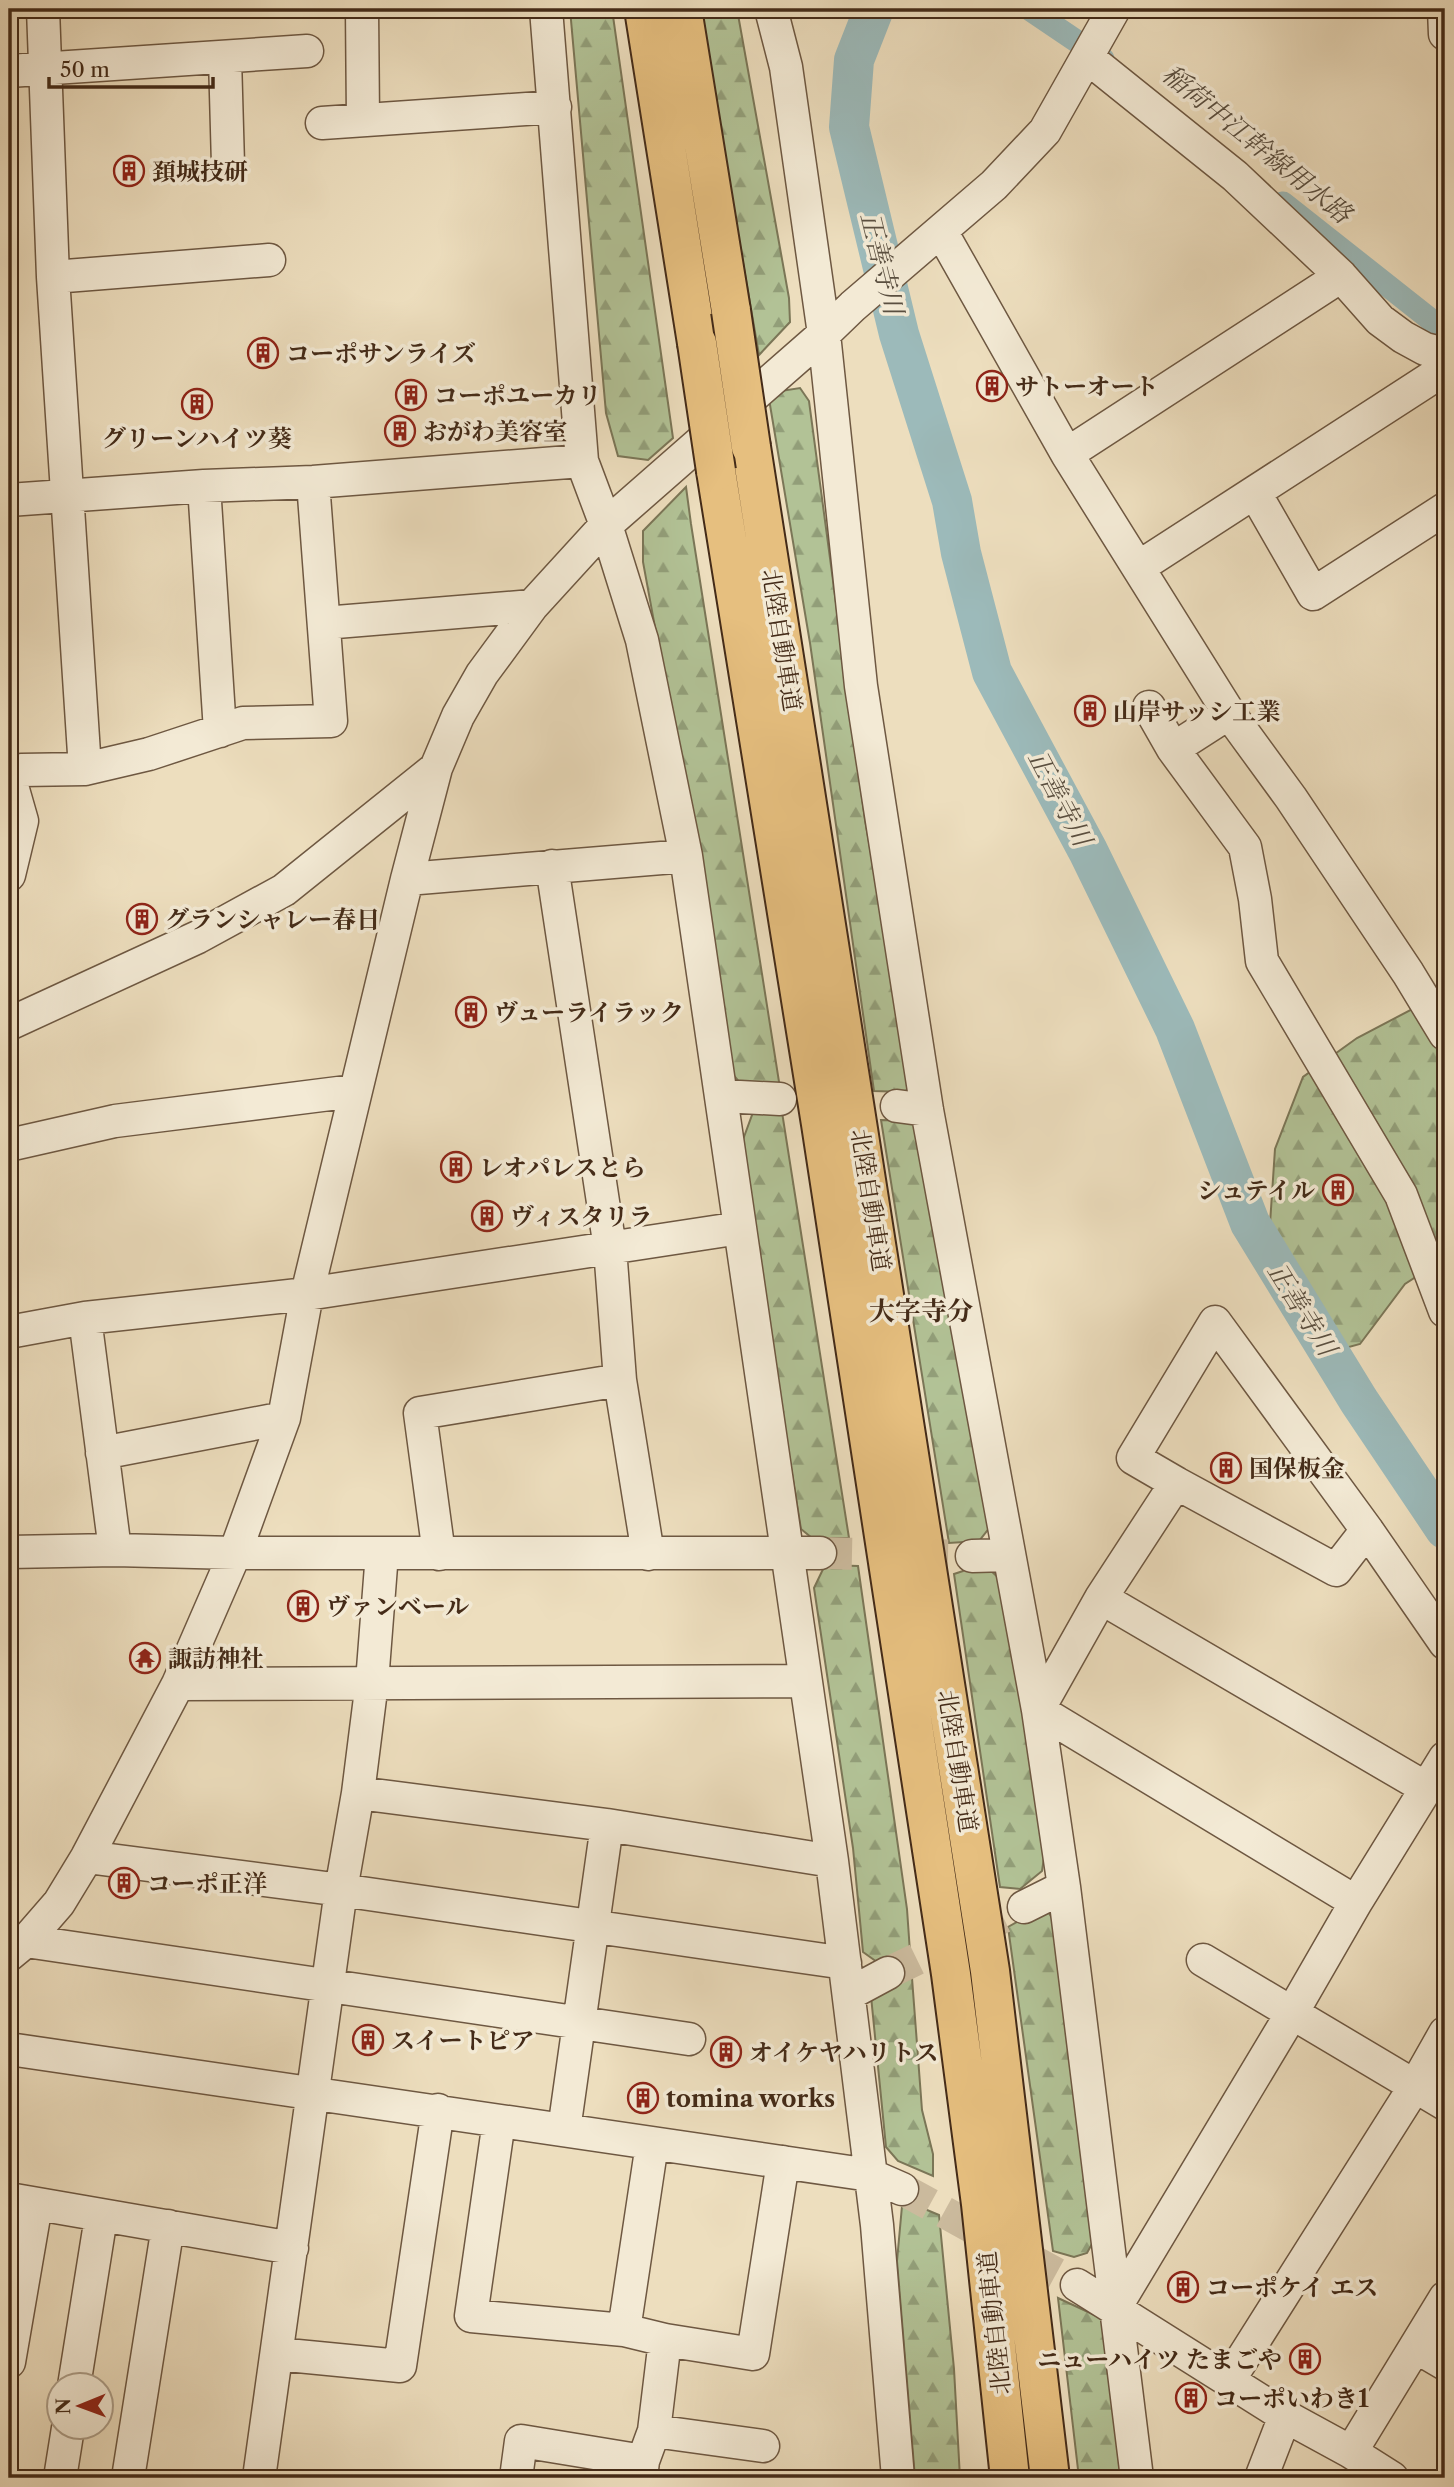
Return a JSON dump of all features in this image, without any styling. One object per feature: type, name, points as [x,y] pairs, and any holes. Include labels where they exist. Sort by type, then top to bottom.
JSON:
[{"type":"highway","name":"北陸自動車道","points":[[644,9],[825,1152],[951,1974],[981,2204],[1010,2478]]},
{"type":"highway","name":"北陸自動車道","points":[[682,9],[990,1971],[1050,2478]]},
{"type":"highway","points":[[951,1974],[952,2046],[980,2313],[986,2478]]},
{"type":"street","points":[[43,9],[53,276],[85,769]]},
{"type":"street","points":[[362,9],[363,120]]},
{"type":"street","points":[[546,9],[582,461],[606,525],[642,640],[686,856],[832,1861],[877,2225],[898,2478]]},
{"type":"street","points":[[771,9],[786,67],[824,334],[861,686],[912,1108],[1009,1555],[1038,1710],[1063,1887],[1136,2478]]},
{"type":"street","points":[[17,1948],[59,1903],[87,1857],[177,1684],[235,1553],[284,1418],[307,1294],[354,1091],[436,768],[458,716],[482,674],[532,606],[606,525],[994,185],[1045,131],[1114,9]]},
{"type":"street","points":[[1444,9],[1445,34]]},
{"type":"street","points":[[9,71],[307,51]]},
{"type":"street","points":[[225,58],[228,165]]},
{"type":"street","points":[[1088,58],[1235,176],[1340,275],[1380,320],[1425,349],[1445,354]]},
{"type":"street","points":[[322,123],[555,107]]},
{"type":"street","points":[[941,230],[1068,454],[1229,713],[1299,808],[1445,1034]]},
{"type":"street","points":[[53,276],[269,260]]},
{"type":"street","points":[[1068,454],[1340,275]]},
{"type":"street","points":[[1139,567],[1445,369]]},
{"type":"street","points":[[9,500],[204,486],[313,482],[582,461]]},
{"type":"street","points":[[9,875],[22,821],[10,779],[21,770],[85,769],[149,754],[243,723],[331,721],[313,482]]},
{"type":"street","points":[[204,486],[220,730]]},
{"type":"street","points":[[1255,493],[1313,594],[1445,509]]},
{"type":"street","points":[[324,623],[532,606]]},
{"type":"street","points":[[1149,707],[1173,748],[1245,847],[1255,899],[1262,961],[1401,1195],[1445,1311]]},
{"type":"street","points":[[1173,748],[1229,713]]},
{"type":"street","points":[[9,1024],[198,937],[284,890],[436,768]]},
{"type":"street","points":[[407,879],[686,856]]},
{"type":"street","points":[[552,866],[610,1248],[620,1380],[648,1554]]},
{"type":"street","points":[[9,1145],[114,1121],[354,1091]]},
{"type":"street","points":[[721,1096],[780,1099]]},
{"type":"street","points":[[9,1332],[85,1318],[307,1294],[740,1228]]},
{"type":"street","points":[[85,1318],[115,1550]]},
{"type":"street","points":[[1367,1530],[1336,1570],[1133,1458],[1215,1322],[1367,1530],[1445,1643]]},
{"type":"street","points":[[439,1553],[420,1413],[620,1380]]},
{"type":"street","points":[[102,1452],[284,1418]]},
{"type":"street","points":[[1038,1710],[1101,1598],[1176,1483]]},
{"type":"street","points":[[9,1552],[115,1550],[235,1553],[820,1553]]},
{"type":"street","points":[[259,2478],[341,1890],[358,1793],[372,1682],[383,1553]]},
{"type":"street","points":[[972,1556],[1009,1555]]},
{"type":"street","points":[[1101,1598],[1426,1788]]},
{"type":"street","points":[[177,1684],[805,1681]]},
{"type":"street","points":[[1038,1710],[1356,1902]]},
{"type":"street","points":[[1115,2308],[1356,1902],[1445,1758]]},
{"type":"street","points":[[358,1793],[607,1825],[832,1861]]},
{"type":"street","points":[[564,2130],[607,1825]]},
{"type":"street","points":[[87,1857],[341,1890],[845,1963]]},
{"type":"street","points":[[1024,1907],[1063,1887]]},
{"type":"street","points":[[17,1948],[328,1987],[579,2021],[689,2039]]},
{"type":"street","points":[[1203,1960],[1445,2105]]},
{"type":"street","points":[[849,1994],[887,1973]]},
{"type":"street","points":[[1229,2380],[1415,2086],[1445,2033]]},
{"type":"street","points":[[9,2049],[870,2175],[902,2189]]},
{"type":"street","points":[[276,2354],[400,2366],[438,2110]]},
{"type":"street","points":[[499,2121],[471,2316],[624,2330],[665,2340],[753,2354],[783,2162]]},
{"type":"street","points":[[624,2330],[652,2144]]},
{"type":"street","points":[[9,2362],[22,2202],[292,2248]]},
{"type":"street","points":[[76,2372],[101,2217]]},
{"type":"street","points":[[128,2478],[167,2226]]},
{"type":"street","points":[[1077,2285],[1286,2416],[1392,2478]]},
{"type":"street","points":[[1351,2452],[1445,2298]]},
{"type":"street","points":[[516,2478],[521,2441],[642,2470],[654,2431],[665,2340]]},
{"type":"street","points":[[1416,2347],[1445,2364]]},
{"type":"street","points":[[1261,2478],[1286,2416]]},
{"type":"street","points":[[654,2431],[763,2445]]},
{"type":"street","points":[[60,2478],[66,2442]]},
{"type":"green space","points":[[570,9],[612,9],[673,438],[648,460],[618,456],[606,413]]},
{"type":"green space","points":[[699,9],[737,9],[789,298],[790,322],[759,355]]},
{"type":"green space","points":[[800,388],[809,401],[865,820],[911,1075],[906,1092],[874,1091],[810,643],[768,393]]},
{"type":"green space","points":[[686,487],[780,1088],[740,1083],[726,1066],[692,829],[643,562],[643,531]]},
{"type":"green space","points":[[1445,992],[1445,1258],[1405,1284],[1360,1344],[1338,1350],[1311,1347],[1287,1299],[1270,1224],[1275,1149],[1303,1077],[1357,1038]]},
{"type":"green space","points":[[755,1107],[782,1112],[849,1538],[812,1538],[801,1529],[741,1145]]},
{"type":"green space","points":[[881,1120],[920,1121],[994,1522],[979,1541],[949,1543]]},
{"type":"green space","points":[[825,1565],[858,1566],[907,1909],[910,1952],[877,1962],[863,1952],[853,1848],[814,1588]]},
{"type":"green space","points":[[990,1570],[1001,1580],[1045,1851],[1042,1871],[1020,1889],[1000,1887],[954,1574]]},
{"type":"green space","points":[[1040,1909],[1049,1913],[1057,1927],[1093,2242],[1087,2253],[1074,2257],[1053,2251],[1008,1927]]},
{"type":"green space","points":[[912,1978],[922,2110],[933,2154],[933,2176],[898,2161],[886,2147],[871,1996]]},
{"type":"green space","points":[[902,2206],[920,2207],[939,2215],[954,2369],[960,2478],[915,2478],[897,2261]]},
{"type":"green space","points":[[1058,2298],[1116,2325],[1135,2478],[1079,2478]]},
{"type":"waterway","name":"正善寺川","points":[[874,9],[854,60],[849,127],[899,334],[952,501],[961,553],[992,672],[1088,851],[1175,1029],[1250,1223],[1359,1401],[1445,1529]]},
{"type":"waterway","name":"稲荷中江幹線用水路","points":[[1029,9],[1103,59]]},
{"type":"waterway","name":"稲荷中江幹線用水路","points":[[1283,203],[1445,331]]},
{"type":"tunnel","points":[[820,1553],[972,1556]]},
{"type":"tunnel","points":[[888,1973],[1024,1907]]},
{"type":"tunnel","points":[[902,2189],[1077,2285]]},
{"type":"place","name":"頚城技研","points":[[129,171]]},
{"type":"place","name":"コーポサンライズ","points":[[263,353]]},
{"type":"place","name":"サトーオート","points":[[992,386]]},
{"type":"place","name":"コーポユーカリ","points":[[411,395]]},
{"type":"place","name":"グリーンハイツ葵","points":[[197,404]]},
{"type":"place","name":"おがわ美容室","points":[[400,431]]},
{"type":"place","name":"山岸サッシ工業","points":[[1090,711]]},
{"type":"place","name":"グランシャレー春日","points":[[142,919]]},
{"type":"place","name":"ヴューライラック","points":[[471,1012]]},
{"type":"place","name":"レオパレスとら","points":[[456,1167]]},
{"type":"place","name":"シュテイル","points":[[1338,1190]]},
{"type":"place","name":"ヴィスタリラ","points":[[487,1216]]},
{"type":"place","name":"国保板金","points":[[1226,1468]]},
{"type":"place","name":"ヴァンベール","points":[[303,1606]]},
{"type":"place","name":"諏訪神社","points":[[145,1658]]},
{"type":"place","name":"コーポ正洋","points":[[124,1883]]},
{"type":"place","name":"スイートピア","points":[[368,2040]]},
{"type":"place","name":"オイケヤハリトス","points":[[726,2052]]},
{"type":"place","name":"tomina works","points":[[643,2098]]},
{"type":"place","name":"コーポケイ エス","points":[[1183,2287]]},
{"type":"place","name":"ニューハイツ たまごや","points":[[1305,2359]]},
{"type":"place","name":"コーポいわき1","points":[[1191,2398]]},
{"type":"district","name":"大字寺分","points":[[921,1311]]}]
